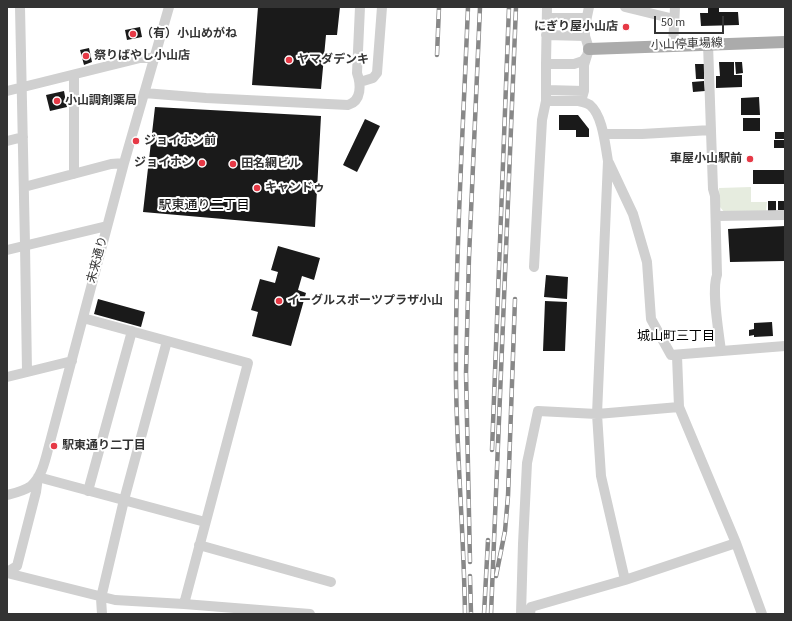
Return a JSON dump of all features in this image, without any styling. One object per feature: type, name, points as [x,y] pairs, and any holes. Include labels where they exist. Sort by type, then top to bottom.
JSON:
[{"type":"main road","name":"小山停車場線","points":[[588,49],[785,42]]},
{"type":"street","points":[[20,7],[26,245],[27,372]]},
{"type":"street","name":"未来通り","points":[[7,495],[22,491],[31,485],[38,477],[50,442],[124,163],[169,7]]},
{"type":"street","points":[[144,92],[206,98],[348,105],[353,104],[358,97],[360,82],[357,73],[360,7]]},
{"type":"street","points":[[360,82],[373,78],[377,73],[382,7]]},
{"type":"street","points":[[534,267],[542,120],[546,102],[547,7]]},
{"type":"street","points":[[578,102],[582,98],[584,91],[584,65],[588,49],[585,36],[586,18],[589,7]]},
{"type":"street","points":[[626,7],[674,19]]},
{"type":"street","points":[[672,46],[675,7]]},
{"type":"street","points":[[547,18],[586,18]]},
{"type":"street","points":[[546,35],[585,36]]},
{"type":"street","points":[[708,44],[710,130],[713,189],[715,196],[718,275],[716,280],[716,300],[721,351]]},
{"type":"street","points":[[546,64],[580,63],[585,59],[588,49]]},
{"type":"street","points":[[7,91],[140,58],[155,58]]},
{"type":"street","points":[[74,75],[74,174]]},
{"type":"street","points":[[546,90],[584,91]]},
{"type":"street","points":[[546,102],[578,102],[589,104],[597,114],[604,134],[608,161],[597,414],[601,476],[625,580]]},
{"type":"street","points":[[604,134],[642,134],[710,130]]},
{"type":"street","points":[[7,141],[23,137]]},
{"type":"street","points":[[608,161],[632,214],[647,262],[651,319],[671,355],[677,356],[785,346]]},
{"type":"street","points":[[24,187],[111,164],[124,163]]},
{"type":"street","points":[[716,216],[785,215]]},
{"type":"street","points":[[7,250],[107,226]]},
{"type":"street","points":[[83,318],[248,363],[184,604]]},
{"type":"street","points":[[88,491],[132,331]]},
{"type":"street","points":[[102,614],[101,598],[124,500],[167,341]]},
{"type":"street","points":[[677,356],[679,407],[736,543],[762,614]]},
{"type":"street","points":[[7,377],[72,361]]},
{"type":"street","points":[[521,614],[523,544],[528,463],[538,411],[597,414],[679,407]]},
{"type":"street","points":[[7,573],[17,566],[36,492],[38,477],[205,522]]},
{"type":"street","points":[[530,614],[531,607],[625,580],[736,543]]},
{"type":"street","points":[[199,545],[331,582]]},
{"type":"street","points":[[7,573],[101,598],[115,600],[310,614]]},
{"type":"shaded area","points":[[751,187],[751,202],[767,202],[766,211],[725,213],[720,207],[719,188]]},
{"type":"building","name":"ヤマダデンキ","points":[[258,7],[340,7],[337,35],[326,35],[321,89],[252,85]]},
{"type":"building","points":[[708,7],[719,7],[719,12],[738,12],[739,25],[701,26],[700,13],[708,13]]},
{"type":"building","name":"（有）小山めがね","points":[[140,27],[142,37],[127,40],[125,30]]},
{"type":"building","name":"祭りばやし小山店","points":[[89,48],[92,62],[84,65],[80,50]]},
{"type":"building","points":[[719,62],[734,62],[734,75],[742,75],[742,87],[716,88],[716,76],[720,76]]},
{"type":"building","points":[[735,62],[742,62],[743,73],[736,74]]},
{"type":"building","points":[[695,64],[704,64],[704,79],[696,79]]},
{"type":"building","points":[[704,81],[705,91],[693,92],[692,82]]},
{"type":"building","name":"小山調剤薬局","points":[[64,91],[67,107],[50,111],[46,95]]},
{"type":"building","points":[[759,97],[760,115],[741,115],[741,98]]},
{"type":"building","name":"田名網ビル","points":[[155,107],[321,116],[315,227],[143,212]]},
{"type":"building","points":[[559,115],[578,115],[589,129],[589,137],[576,137],[576,130],[559,130]]},
{"type":"building","points":[[743,118],[760,118],[760,131],[743,131]]},
{"type":"building","points":[[365,119],[380,126],[357,172],[343,165]]},
{"type":"building","points":[[775,132],[785,132],[785,139],[775,139]]},
{"type":"building","points":[[774,140],[785,140],[785,148],[774,148]]},
{"type":"building","points":[[753,170],[785,170],[785,184],[753,184]]},
{"type":"building","points":[[768,201],[776,201],[776,211],[768,211]]},
{"type":"building","points":[[778,201],[785,201],[785,210],[778,210]]},
{"type":"building","points":[[785,226],[785,261],[730,262],[728,229]]},
{"type":"building","name":"イーグルスポーツプラザ小山","points":[[278,246],[320,258],[314,280],[302,276],[298,290],[306,293],[291,346],[252,336],[258,312],[251,310],[260,279],[275,283],[278,272],[271,270]]},
{"type":"building","points":[[546,275],[568,277],[567,299],[544,297]]},
{"type":"building","points":[[98,299],[145,312],[141,327],[94,314]]},
{"type":"building","points":[[545,301],[567,302],[565,351],[543,351]]},
{"type":"building","points":[[772,322],[773,336],[749,336],[749,330],[754,329],[754,323]]},
{"type":"railway","points":[[437,55],[439,7]]},
{"type":"railway","points":[[465,614],[456,382],[456,335],[458,241],[468,7]]},
{"type":"railway","points":[[470,562],[466,373],[469,257],[480,7]]},
{"type":"railway","points":[[492,450],[509,7]]},
{"type":"railway","points":[[491,614],[516,7]]},
{"type":"railway","points":[[496,576],[505,531],[508,496],[515,299]]},
{"type":"railway","points":[[484,614],[488,540]]},
{"type":"railway","points":[[470,576],[471,614]]},
{"type":"place","name":"にぎり屋小山店","points":[[626,27]]},
{"type":"place","name":"（有）小山めがね","points":[[133,34]]},
{"type":"place","name":"祭りばやし小山店","points":[[86,56]]},
{"type":"place","name":"ヤマダデンキ","points":[[289,60]]},
{"type":"place","name":"小山調剤薬局","points":[[57,101]]},
{"type":"place","name":"ジョイホン前","points":[[136,141]]},
{"type":"place","name":"車屋小山駅前","points":[[750,159]]},
{"type":"place","name":"ジョイホン","points":[[202,163]]},
{"type":"place","name":"田名網ビル","points":[[233,164]]},
{"type":"place","name":"キャンドゥ","points":[[257,188]]},
{"type":"place","name":"イーグルスポーツプラザ小山","points":[[279,301]]},
{"type":"place","name":"駅東通り二丁目","points":[[54,446]]},
{"type":"district","name":"駅東通り二丁目","points":[[204,206]]},
{"type":"district","name":"城山町三丁目","points":[[676,337]]}]
